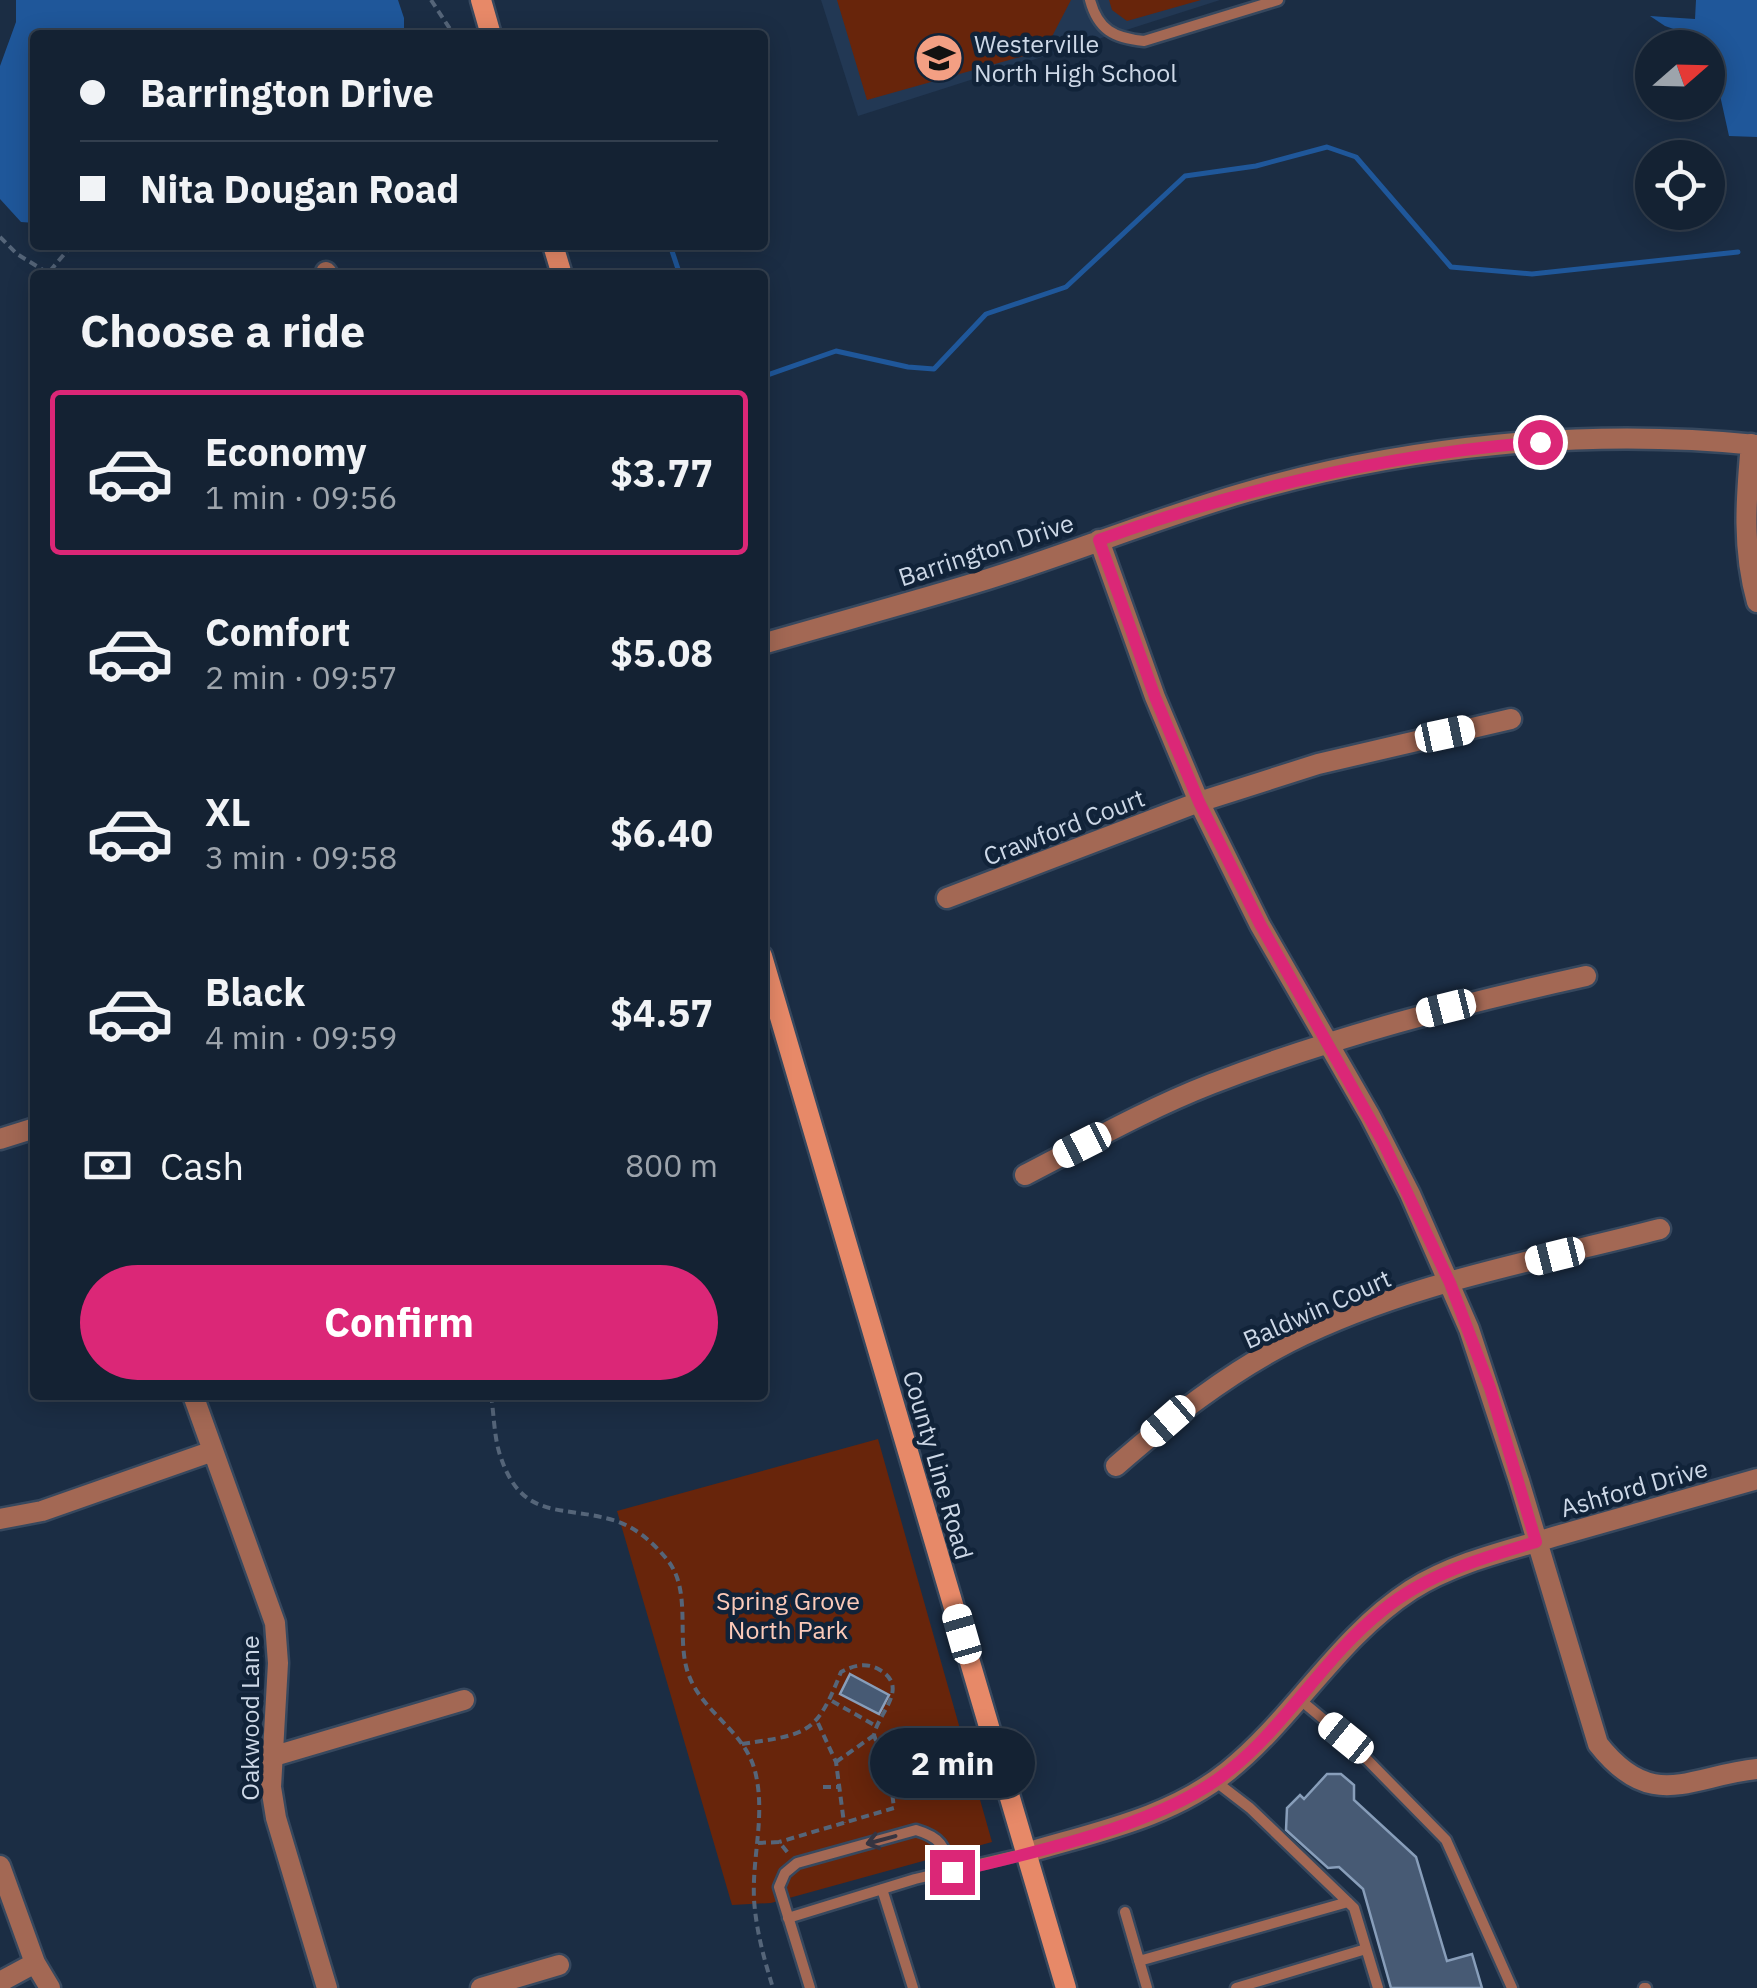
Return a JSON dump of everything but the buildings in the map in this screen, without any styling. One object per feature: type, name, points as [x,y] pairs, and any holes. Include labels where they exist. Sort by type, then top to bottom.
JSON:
[{"type":"main road","points":[[481,0],[490,30]]},
{"type":"main road","name":"County Line Road","points":[[768,976],[1066,1988]]},
{"type":"street","name":"Barrington Drive","points":[[768,642],[986,579],[1246,492],[1340,469],[1426,454],[1589,440],[1754,444]]},
{"type":"street","points":[[1754,444],[1745,512],[1746,552],[1757,602]]},
{"type":"street","points":[[1099,540],[1155,697],[1199,802],[1260,924],[1402,1178],[1450,1283],[1490,1388],[1593,1735],[1611,1761],[1646,1782],[1690,1785],[1757,1770]]},
{"type":"street","name":"Crawford Court","points":[[947,898],[1199,802],[1318,764],[1510,720]]},
{"type":"street","points":[[1026,1175],[1210,1084],[1417,1016],[1586,976]]},
{"type":"street","points":[[0,1139],[30,1130]]},
{"type":"street","name":"Baldwin Court","points":[[1116,1466],[1209,1390],[1290,1342],[1346,1318],[1450,1283],[1660,1229]]},
{"type":"street","name":"Oakwood Lane","points":[[195,1400],[275,1623],[278,1663],[271,1757],[276,1818],[327,1988]]},
{"type":"street","points":[[0,1519],[56,1507],[214,1451]]},
{"type":"street","name":"Ashford Drive","points":[[1026,1852],[1156,1814],[1215,1781],[1258,1744],[1382,1610],[1450,1570],[1757,1479]]},
{"type":"street","points":[[271,1757],[464,1700]]},
{"type":"street","points":[[0,1866],[36,1964],[50,1988]]},
{"type":"street","points":[[0,1982],[36,1964]]},
{"type":"street","points":[[482,1988],[558,1965]]},
{"type":"lane","points":[[1090,0],[1100,26],[1122,39],[1144,41],[1278,0]]},
{"type":"lane","points":[[1298,1698],[1346,1738],[1446,1840],[1512,1988]]},
{"type":"lane","points":[[1215,1781],[1250,1808],[1354,1908],[1378,1988]]},
{"type":"lane","points":[[810,1988],[779,1887],[796,1862],[916,1830],[934,1836],[945,1848],[952,1872]]},
{"type":"lane","points":[[788,1918],[1026,1852]]},
{"type":"lane","points":[[882,1889],[913,1988]]},
{"type":"lane","points":[[1139,1960],[1348,1902]]},
{"type":"lane","points":[[1125,1912],[1147,1988]]},
{"type":"lane","points":[[1236,1988],[1366,1948]]},
{"type":"path","points":[[431,0],[451,30]]},
{"type":"path","points":[[0,236],[17,254],[42,270]]},
{"type":"path","points":[[51,270],[68,250]]},
{"type":"path","points":[[492,1400],[500,1454],[528,1500],[565,1513],[614,1520],[628,1526],[641,1532],[671,1565],[681,1600],[684,1662],[691,1684],[705,1706],[742,1744],[754,1767],[759,1792],[754,1899],[760,1945],[773,1988]]},
{"type":"path","points":[[742,1744],[793,1736],[817,1722],[831,1700],[841,1672],[853,1666],[878,1668],[890,1678],[894,1691],[874,1735],[891,1784],[894,1808],[779,1842],[758,1844]]},
{"type":"path","points":[[831,1700],[876,1726]]},
{"type":"path","points":[[817,1722],[832,1747],[844,1823]]},
{"type":"path","points":[[836,1762],[874,1735]]},
{"type":"path","points":[[824,1787],[838,1787]]},
{"type":"path","points":[[779,1842],[796,1862]]},
{"type":"shaded area","name":"Westerville North High School","points":[[821,0],[1220,0],[858,116]]},
{"type":"green space","name":"Westerville North High School","points":[[837,0],[1071,0],[1045,50],[867,100]]},
{"type":"green space","points":[[1109,0],[1201,0],[1127,21],[1112,10]]},
{"type":"green space","name":"Spring Grove North Park","points":[[878,1439],[992,1842],[771,1903],[732,1905],[617,1511]]},
{"type":"water","points":[[16,0],[398,0],[404,30],[30,30],[30,223],[21,222],[0,199],[0,66],[16,22]]},
{"type":"water","points":[[1696,0],[1757,0],[1757,137],[1729,136],[1725,118],[1725,30],[1676,30],[1650,16],[1695,19]]},
{"type":"waterway","points":[[768,375],[836,351],[934,369],[986,314],[1066,287],[1185,176],[1256,166],[1327,147],[1356,157],[1451,267],[1532,274],[1738,252]]},
{"type":"waterway","points":[[672,250],[678,270]]},
{"type":"place","name":"Westerville North High School","points":[[939,58]]},
{"type":"route","points":[[952,1872],[1112,1828],[1176,1805],[1230,1770],[1258,1744],[1382,1610],[1450,1570],[1536,1542],[1490,1388],[1450,1283],[1370,1116],[1260,924],[1214,834],[1155,697],[1099,540],[1298,478],[1426,454],[1540,442]]}]
